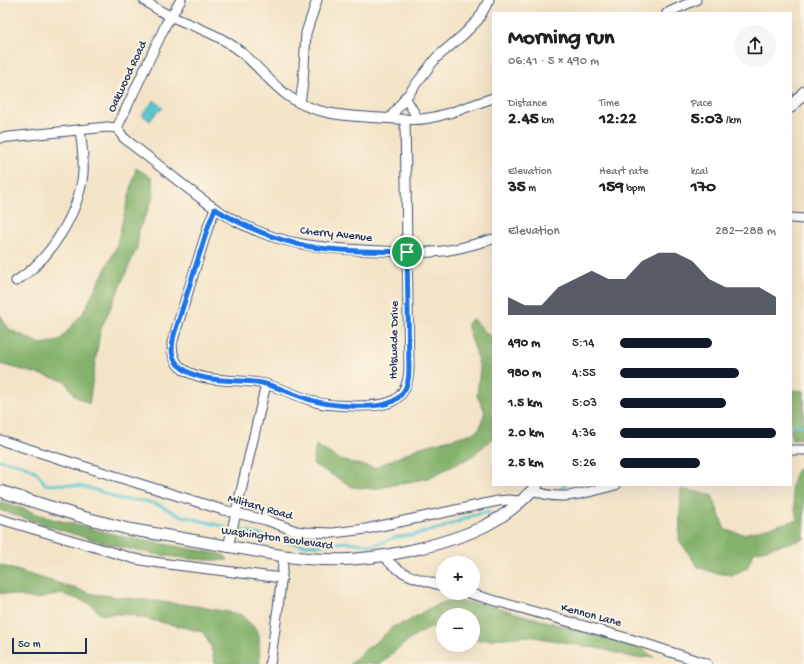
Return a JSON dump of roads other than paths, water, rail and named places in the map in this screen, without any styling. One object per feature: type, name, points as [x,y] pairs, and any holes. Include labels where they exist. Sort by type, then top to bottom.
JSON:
[{"type":"street","points":[[144,0],[170,17],[212,34],[236,48],[257,66],[278,88],[300,103],[314,109],[333,114],[418,119],[445,114],[492,98]]},
{"type":"street","name":"Oakwood Road","points":[[0,138],[117,128],[166,24],[181,0]]},
{"type":"street","points":[[300,103],[303,83],[306,33],[317,0]]},
{"type":"street","points":[[390,118],[436,58],[474,24],[489,0]]},
{"type":"street","points":[[669,12],[696,0]]},
{"type":"street","points":[[792,106],[804,92]]},
{"type":"street","points":[[405,97],[418,119]]},
{"type":"street","name":"Holswade Drive","points":[[215,209],[174,335],[172,351],[176,364],[182,369],[200,377],[266,384],[321,403],[336,405],[380,405],[390,403],[404,392],[407,386],[409,369],[405,119]]},
{"type":"street","name":"Cherry Avenue","points":[[117,128],[124,138],[215,209],[248,227],[296,244],[332,249],[407,252],[449,250],[492,240]]},
{"type":"street","points":[[16,281],[30,272],[44,256],[62,231],[74,207],[83,172],[80,130]]},
{"type":"street","points":[[792,218],[804,219]]},
{"type":"street","points":[[228,546],[266,384]]},
{"type":"street","name":"Military Road","points":[[0,440],[182,497],[305,532],[333,533],[372,528],[498,500],[521,501]]},
{"type":"street","points":[[792,450],[804,450]]},
{"type":"street","points":[[535,487],[546,495],[566,497],[612,486]]},
{"type":"street","name":"Washington Boulevard","points":[[0,491],[128,529],[284,556],[344,561],[384,556],[435,544],[472,533],[508,512],[535,487]]},
{"type":"street","points":[[0,519],[136,559],[176,566],[282,578]]},
{"type":"street","points":[[270,664],[284,556]]},
{"type":"street","points":[[384,556],[392,566],[406,575],[436,584]]},
{"type":"street","name":"Kennon Lane","points":[[480,596],[637,641],[703,663]]},
{"type":"water","points":[[154,100],[163,108],[160,111],[158,110],[150,121],[142,115]]},
{"type":"waterway","points":[[792,424],[804,426]]},
{"type":"waterway","points":[[0,460],[20,464],[33,470],[45,484],[62,484],[93,489],[119,499],[143,501],[159,505],[179,515],[226,527]]},
{"type":"waterway","points":[[238,529],[281,541],[305,545],[346,542],[373,545],[396,537],[414,535],[441,528],[474,515],[489,512]]}]
